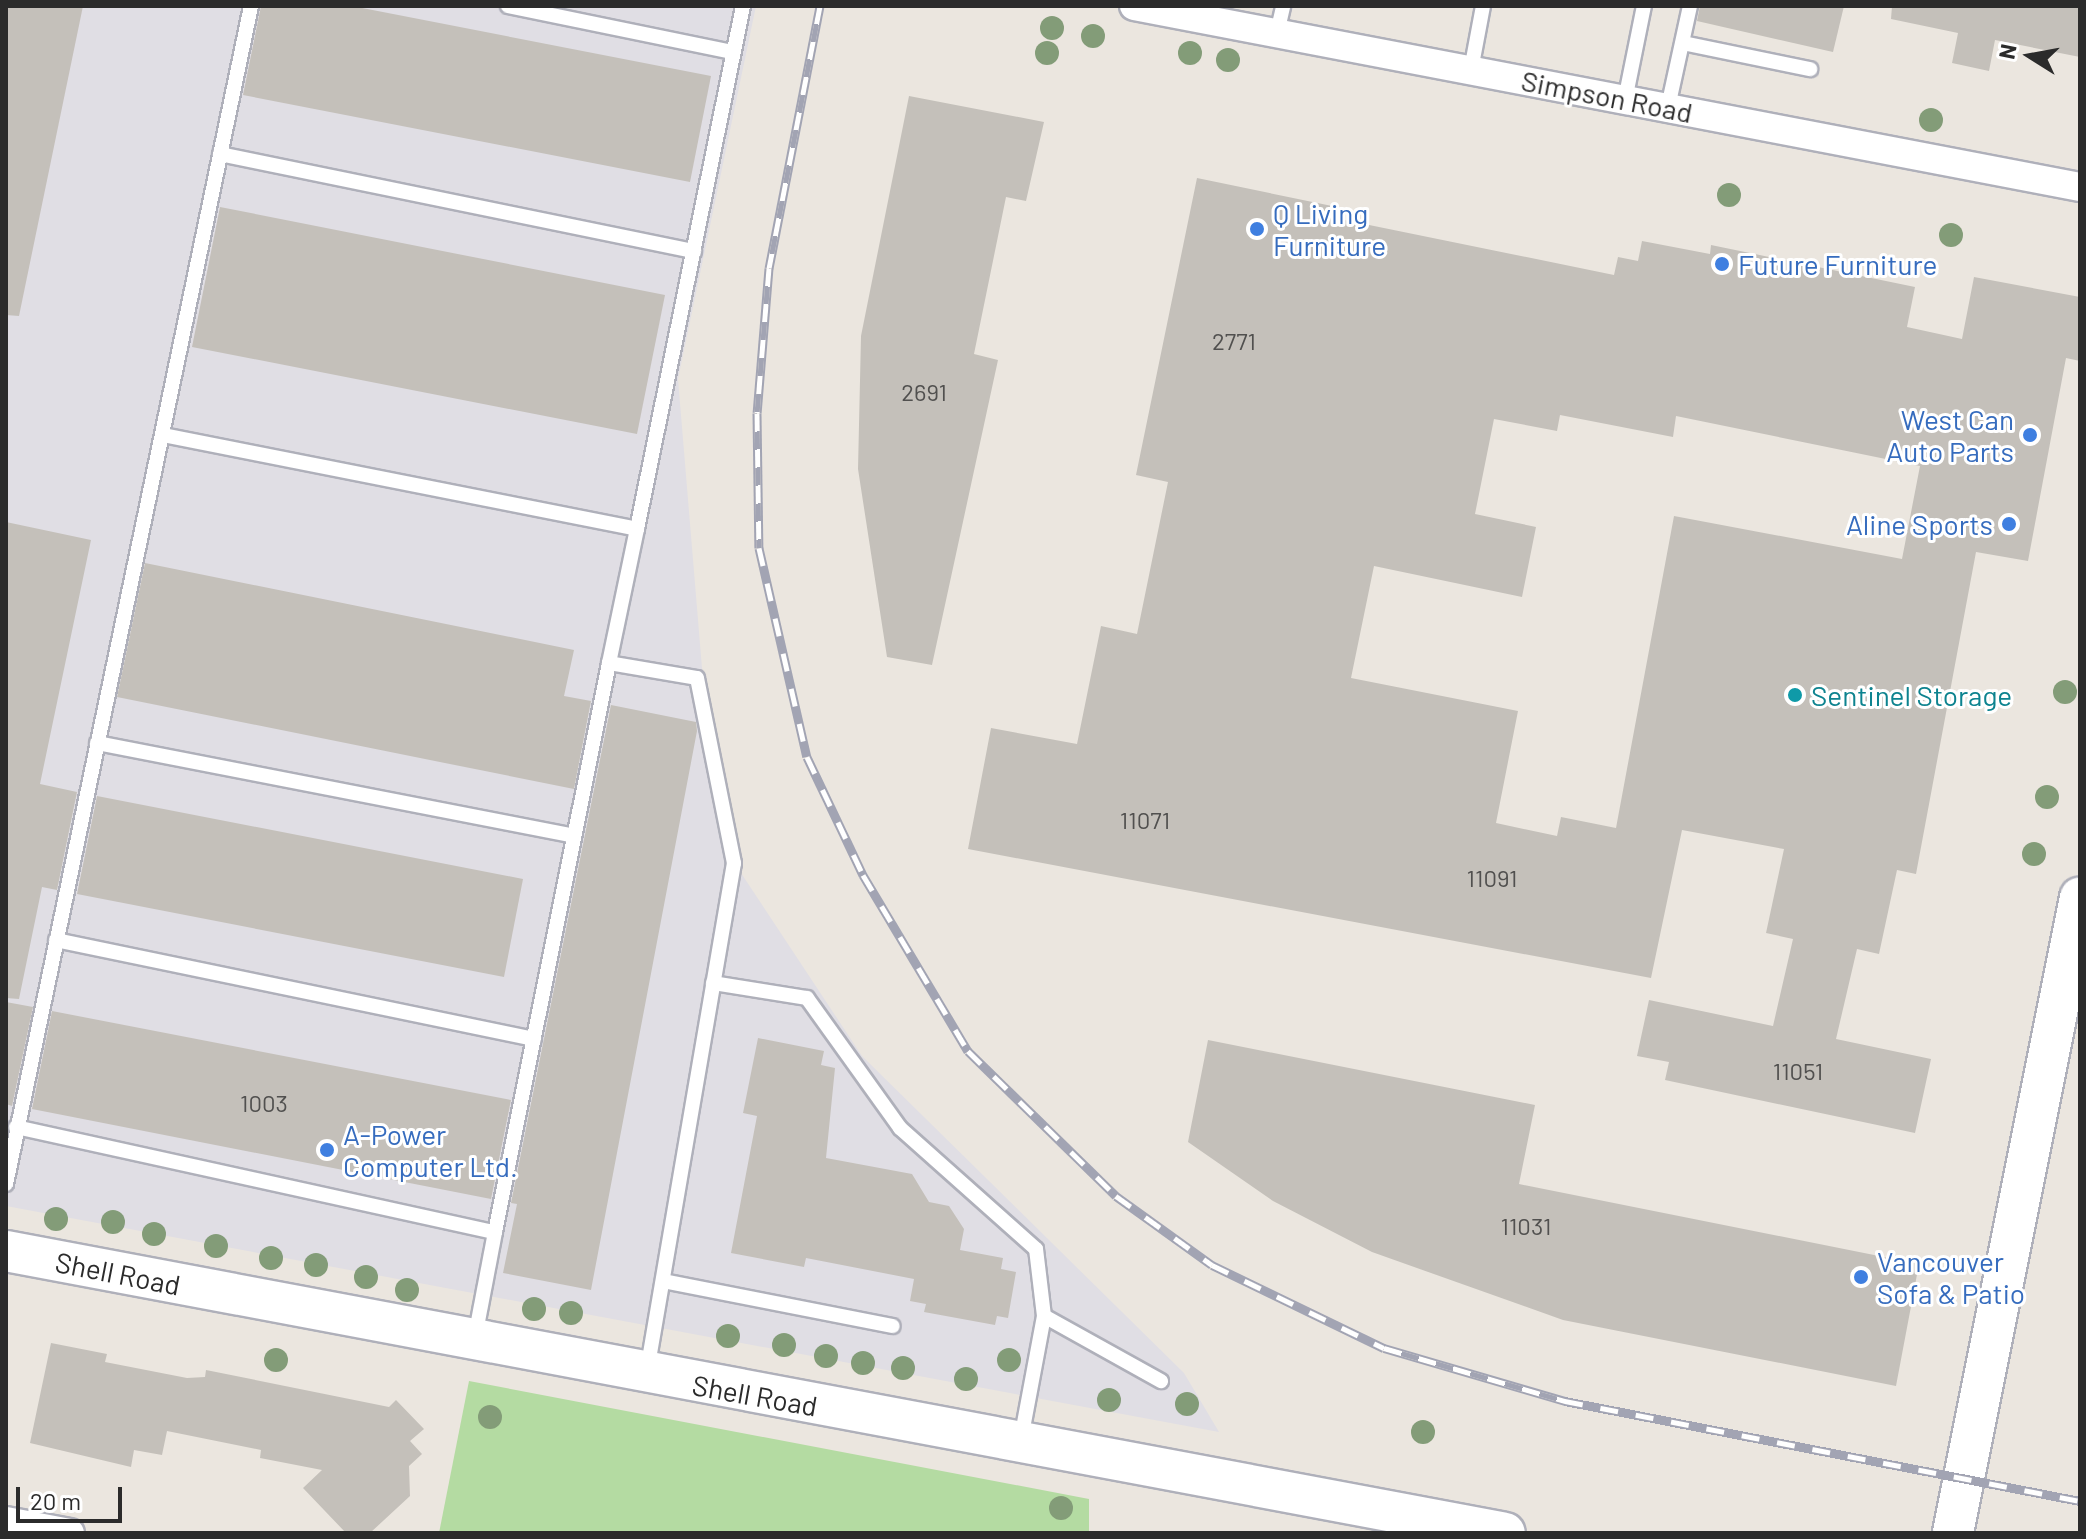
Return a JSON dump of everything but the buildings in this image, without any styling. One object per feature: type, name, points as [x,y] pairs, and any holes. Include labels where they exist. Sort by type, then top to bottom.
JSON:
[{"type":"street","name":"Simpson Road","points":[[1134,6],[1280,20],[1471,70],[2080,187]]},
{"type":"street","points":[[1953,1533],[2080,898]]},
{"type":"street","name":"Shell Road","points":[[6,1251],[646,1375],[1505,1533]]},
{"type":"street","points":[[6,1521],[70,1533]]},
{"type":"lane","points":[[6,1184],[251,6]]},
{"type":"lane","points":[[508,6],[733,52]]},
{"type":"lane","points":[[474,1342],[743,6]]},
{"type":"lane","points":[[1471,70],[1483,6]]},
{"type":"lane","points":[[1625,100],[1644,6]]},
{"type":"lane","points":[[1668,107],[1690,6]]},
{"type":"lane","points":[[1683,43],[1810,69]]},
{"type":"lane","points":[[220,154],[694,251]]},
{"type":"lane","points":[[163,435],[637,529]]},
{"type":"lane","points":[[609,663],[697,678],[734,863],[646,1375]]},
{"type":"lane","points":[[97,743],[574,836]]},
{"type":"lane","points":[[56,940],[534,1039]]},
{"type":"lane","points":[[713,983],[807,998],[900,1128],[1036,1249],[1044,1316],[1020,1444]]},
{"type":"lane","points":[[16,1127],[495,1232]]},
{"type":"lane","points":[[663,1281],[893,1326]]},
{"type":"lane","points":[[1044,1316],[1161,1381]]},
{"type":"shaded area","points":[[6,6],[756,6],[678,379],[702,668],[741,873],[862,1056],[1184,1373],[1219,1432],[6,1206]]},
{"type":"green space","points":[[469,1381],[1089,1499],[1089,1533],[439,1533]]},
{"type":"railway","points":[[820,6],[769,268],[757,413],[759,548],[807,757],[863,875],[968,1051],[1116,1196],[1212,1265],[1384,1348],[1565,1401],[2080,1501]]},
{"type":"place","name":"Q Living Furniture","points":[[1257,229]]},
{"type":"place","name":"Future Furniture","points":[[1722,264]]},
{"type":"place","name":"West Can Auto Parts","points":[[2030,435]]},
{"type":"place","name":"Aline Sports","points":[[2009,524]]},
{"type":"place","name":"Sentinel Storage","points":[[1795,695]]},
{"type":"place","name":"A-Power Computer Ltd.","points":[[327,1150]]},
{"type":"place","name":"Vancouver Sofa & Patio","points":[[1861,1277]]}]
